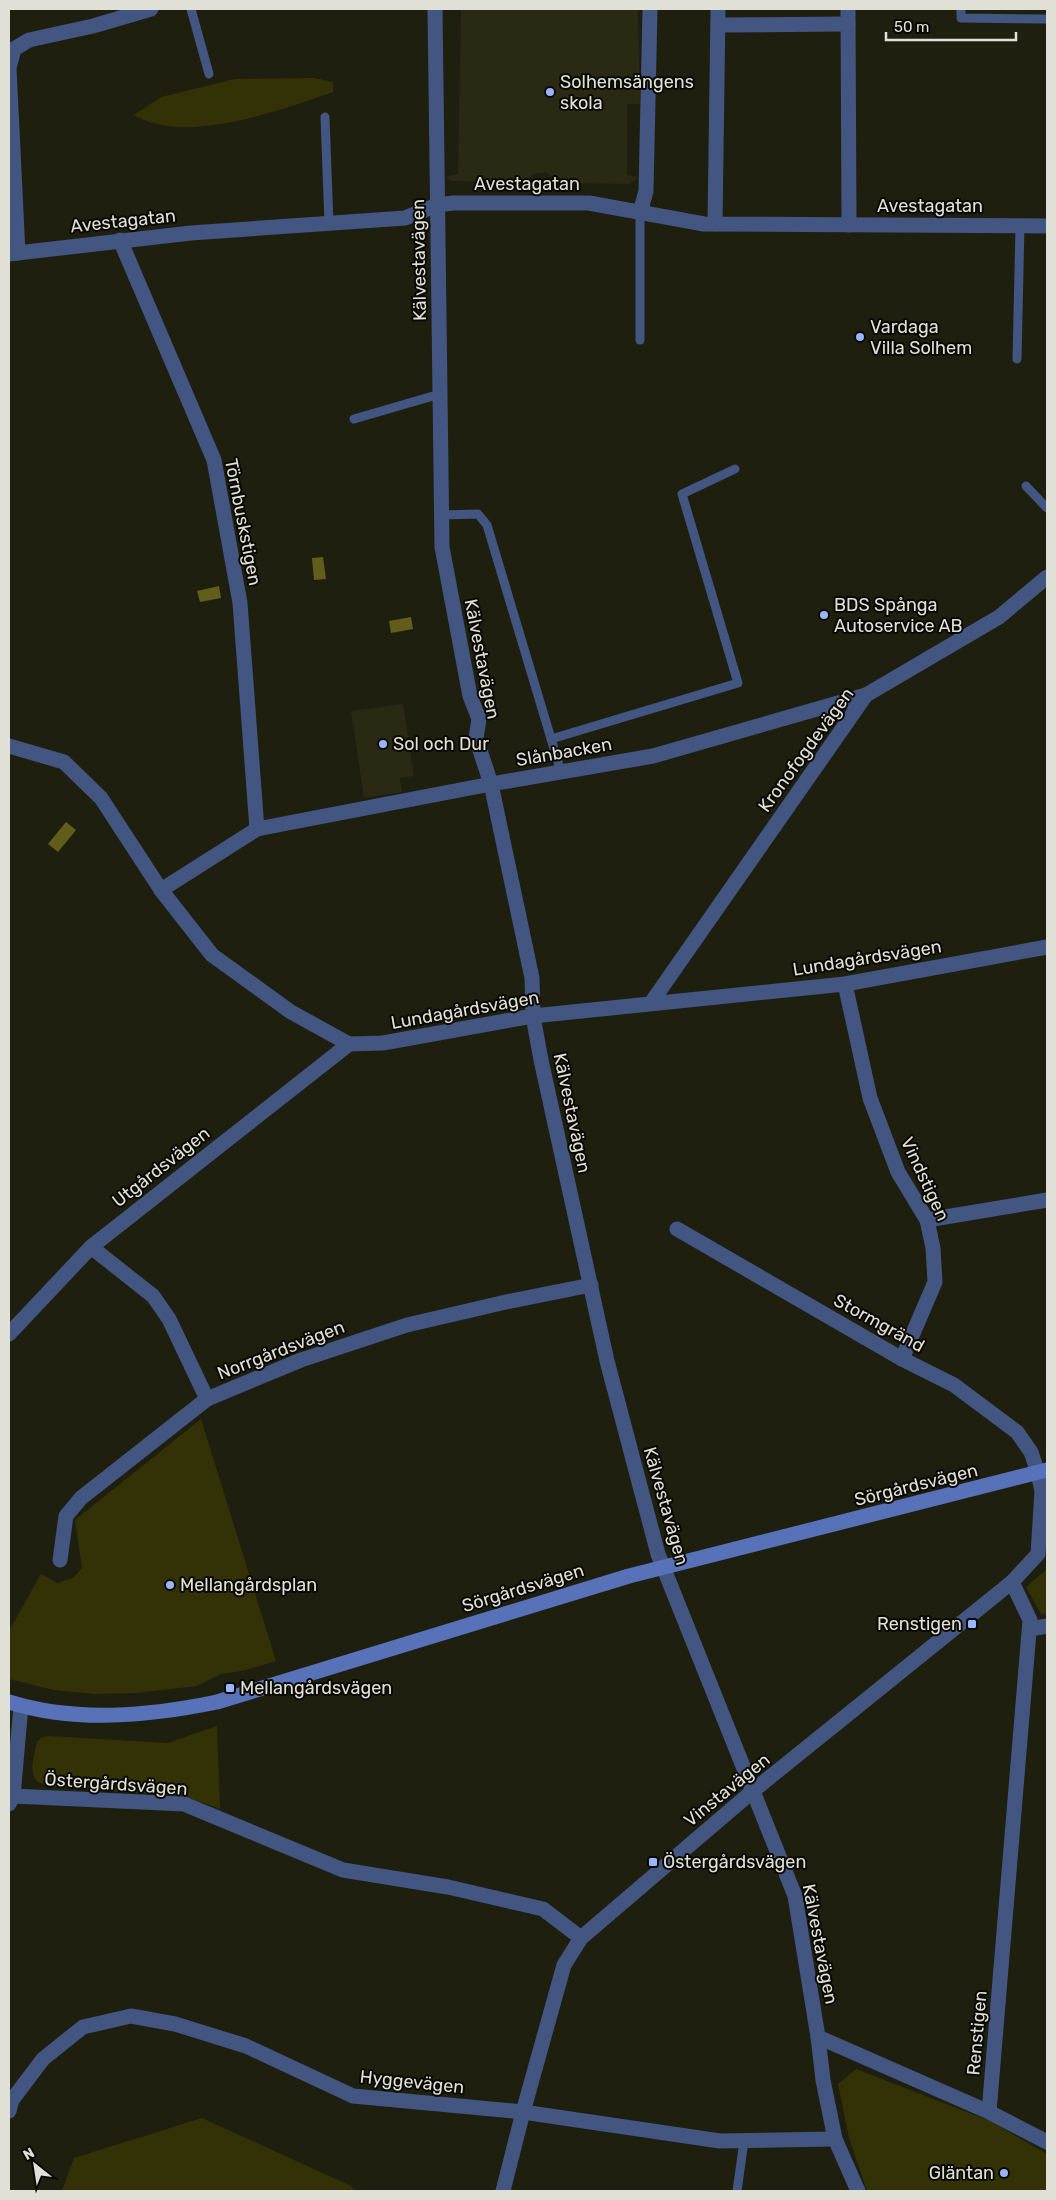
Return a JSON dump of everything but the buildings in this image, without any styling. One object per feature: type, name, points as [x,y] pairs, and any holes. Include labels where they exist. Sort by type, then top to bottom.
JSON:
[{"type":"street","points":[[13,254],[9,68],[14,49],[29,40],[93,26],[151,9]]},
{"type":"street","name":"Kälvestavägen","points":[[435,9],[442,547],[470,696],[479,719],[476,738],[491,784],[532,978],[533,1016],[541,1060],[607,1361],[662,1567],[754,1790],[795,1896],[818,2037],[823,2080],[835,2139],[858,2191]]},
{"type":"street","points":[[640,213],[646,191],[650,9]]},
{"type":"street","points":[[715,224],[718,9]]},
{"type":"street","points":[[718,25],[848,16],[849,225]]},
{"type":"street","name":"Avestagatan","points":[[13,254],[120,240],[262,227],[405,218],[453,202],[589,203],[704,224],[1047,226]]},
{"type":"street","name":"Törnbuskstigen","points":[[120,240],[214,460],[240,603],[256,829]]},
{"type":"street","name":"Kronofogdevägen","points":[[652,1003],[866,695],[1000,617],[1047,577]]},
{"type":"street","name":"Slånbacken","points":[[161,890],[256,829],[491,784],[653,756],[866,695]]},
{"type":"street","points":[[9,746],[64,762],[101,798],[161,890],[212,955],[291,1012],[349,1044]]},
{"type":"street","name":"Lundagårdsvägen","points":[[349,1044],[383,1043],[533,1016],[846,984],[1047,947]]},
{"type":"street","name":"Vindstigen","points":[[846,984],[870,1098],[898,1172],[928,1220],[933,1248],[935,1282],[902,1359]]},
{"type":"street","name":"Utgårdsvägen","points":[[9,1334],[92,1247],[349,1044]]},
{"type":"street","points":[[928,1220],[1047,1200]]},
{"type":"street","name":"Stormgränd","points":[[678,1230],[902,1359],[954,1385],[1017,1432],[1043,1472]]},
{"type":"street","points":[[92,1247],[153,1296],[170,1319],[207,1399]]},
{"type":"street","name":"Norrgårdsvägen","points":[[60,1560],[66,1516],[81,1498],[207,1399],[301,1360],[407,1325],[591,1285]]},
{"type":"street","name":"Sörgårdsvägen","points":[[15,1704],[85,1714],[120,1716],[168,1712],[217,1702],[662,1567],[1043,1472]]},
{"type":"street","name":"Vinstavägen","points":[[503,2191],[564,1966],[581,1938],[754,1790],[1012,1582],[1038,1554],[1043,1472]]},
{"type":"street","name":"Renstigen","points":[[989,2112],[1030,1629],[1030,1620],[1012,1582]]},
{"type":"street","points":[[1030,1629],[1047,1626]]},
{"type":"street","points":[[11,1800],[15,1704]]},
{"type":"street","name":"Östergårdsvägen","points":[[11,1800],[184,1804],[343,1870],[448,1887],[543,1909],[581,1938]]},
{"type":"street","name":"Hyggevägen","points":[[9,2110],[12,2100],[44,2058],[83,2027],[131,2016],[175,2024],[246,2046],[353,2096],[523,2112],[720,2141],[835,2139]]},
{"type":"street","points":[[818,2037],[989,2112],[1047,2142]]},
{"type":"lane","points":[[190,9],[209,74]]},
{"type":"lane","points":[[961,9],[961,18],[1047,19]]},
{"type":"lane","points":[[325,117],[330,224]]},
{"type":"lane","points":[[640,213],[640,340]]},
{"type":"lane","points":[[1017,359],[1020,226]]},
{"type":"lane","points":[[354,419],[440,394]]},
{"type":"lane","points":[[551,739],[738,683],[682,494],[735,469]]},
{"type":"lane","points":[[1026,486],[1047,508]]},
{"type":"lane","points":[[442,515],[478,514],[487,525],[561,772]]},
{"type":"lane","points":[[737,2191],[744,2141]]},
{"type":"shaded area","name":"Solhemsängens skola","points":[[461,9],[638,9],[640,104],[627,104],[627,175],[638,177],[630,184],[555,183],[554,178],[547,173],[536,173],[530,176],[527,183],[450,181],[446,177],[458,174]]},
{"type":"shaded area","points":[[314,78],[333,82],[333,92],[287,108],[233,122],[180,127],[155,124],[134,115],[161,97],[235,79]]},
{"type":"shaded area","points":[[323,557],[326,579],[314,580],[312,558]]},
{"type":"shaded area","points":[[219,586],[221,598],[200,602],[197,591]]},
{"type":"shaded area","points":[[411,617],[413,629],[391,633],[389,621]]},
{"type":"shaded area","name":"Sol och Dur","points":[[403,704],[414,776],[400,778],[402,792],[364,798],[351,711]]},
{"type":"shaded area","points":[[66,822],[76,830],[58,852],[48,844]]},
{"type":"shaded area","points":[[201,1419],[276,1661],[242,1671],[221,1674],[197,1686],[136,1693],[95,1694],[54,1690],[9,1679],[9,1631],[41,1574],[58,1583],[73,1578],[82,1568],[75,1520]]},
{"type":"shaded area","points":[[1047,1569],[1047,1615],[1041,1614],[1026,1587]]},
{"type":"shaded area","points":[[217,1726],[220,1809],[187,1797],[57,1787],[41,1783],[34,1778],[33,1762],[37,1742],[41,1738],[48,1736],[168,1743]]},
{"type":"shaded area","points":[[856,2069],[990,2121],[1047,2154],[1047,2191],[867,2191],[849,2138],[838,2084]]},
{"type":"shaded area","points":[[202,2118],[351,2186],[354,2191],[62,2191],[74,2158]]},
{"type":"place","name":"Solhemsängens skola","points":[[550,92]]},
{"type":"place","name":"Vardaga Villa Solhem","points":[[860,337]]},
{"type":"place","name":"BDS Spånga Autoservice AB","points":[[824,615]]},
{"type":"place","name":"Sol och Dur","points":[[383,744]]},
{"type":"place","name":"Mellangårdsplan","points":[[170,1585]]},
{"type":"place","name":"Renstigen","points":[[972,1624]]},
{"type":"place","name":"Mellangårdsvägen","points":[[230,1688]]},
{"type":"place","name":"Östergårdsvägen","points":[[653,1862]]},
{"type":"place","name":"Gläntan","points":[[1004,2173]]}]
